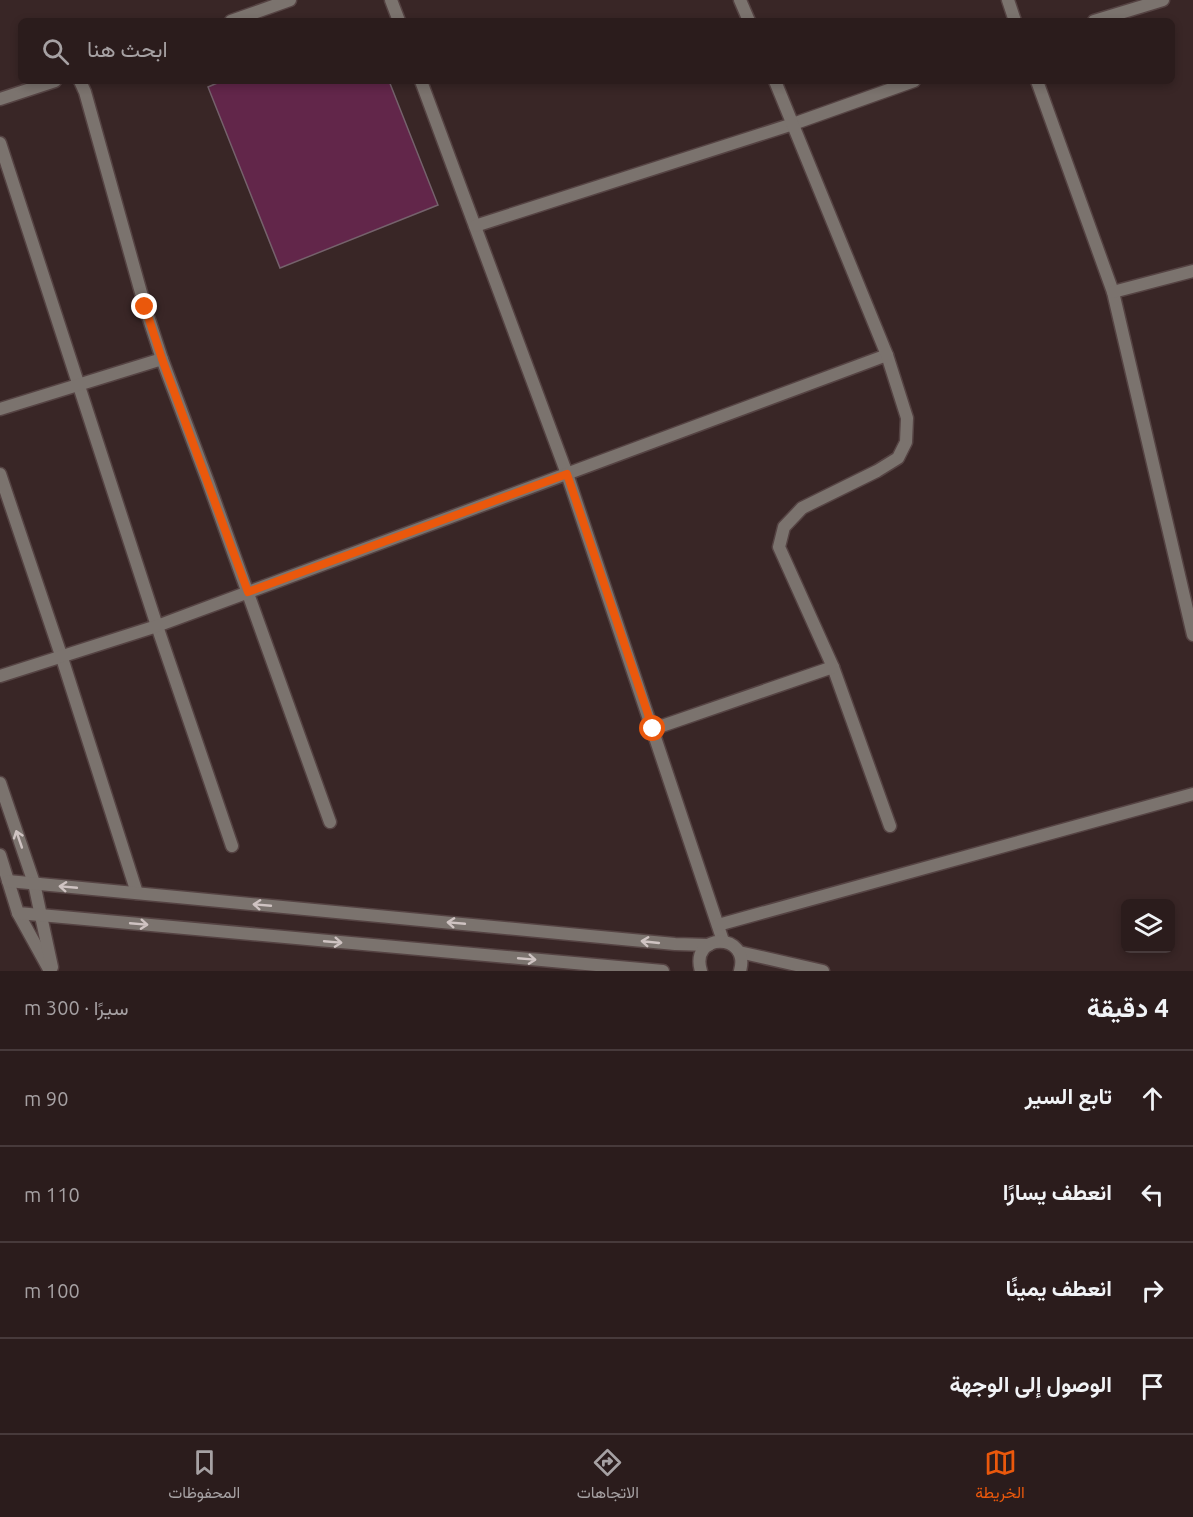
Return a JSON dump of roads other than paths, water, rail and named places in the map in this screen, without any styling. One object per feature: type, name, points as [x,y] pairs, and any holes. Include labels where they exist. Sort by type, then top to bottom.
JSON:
[{"type":"street","points":[[239,18],[290,0]]},
{"type":"street","points":[[391,0],[398,18]]},
{"type":"street","points":[[740,0],[748,18]]},
{"type":"street","points":[[1008,0],[1014,18]]},
{"type":"street","points":[[1104,18],[1163,0]]},
{"type":"street","points":[[0,99],[46,84]]},
{"type":"street","points":[[81,84],[162,359],[330,822]]},
{"type":"street","points":[[422,84],[567,474],[723,941]]},
{"type":"street","points":[[776,84],[887,355],[907,418],[906,442],[898,458],[877,471],[802,508],[784,527],[779,547],[833,667],[890,826]]},
{"type":"street","points":[[475,226],[793,124],[906,84]]},
{"type":"street","points":[[1038,84],[1113,292],[1193,635]]},
{"type":"street","points":[[0,143],[157,626],[232,846]]},
{"type":"street","points":[[1113,292],[1193,271]]},
{"type":"street","points":[[0,676],[157,626],[887,355]]},
{"type":"street","points":[[0,409],[79,387],[162,359]]},
{"type":"street","points":[[0,474],[62,657],[137,893]]},
{"type":"street","points":[[653,729],[833,667]]},
{"type":"street","points":[[0,783],[34,884],[52,971]]},
{"type":"street","points":[[718,925],[1193,794]]},
{"type":"street","points":[[0,855],[18,914],[52,971]]},
{"type":"street","points":[[8,881],[675,944],[708,945],[723,941],[739,952],[742,958],[740,971]]},
{"type":"street","points":[[18,914],[663,971]]},
{"type":"street","points":[[701,971],[700,955],[708,945]]},
{"type":"street","points":[[739,952],[823,971]]}]
